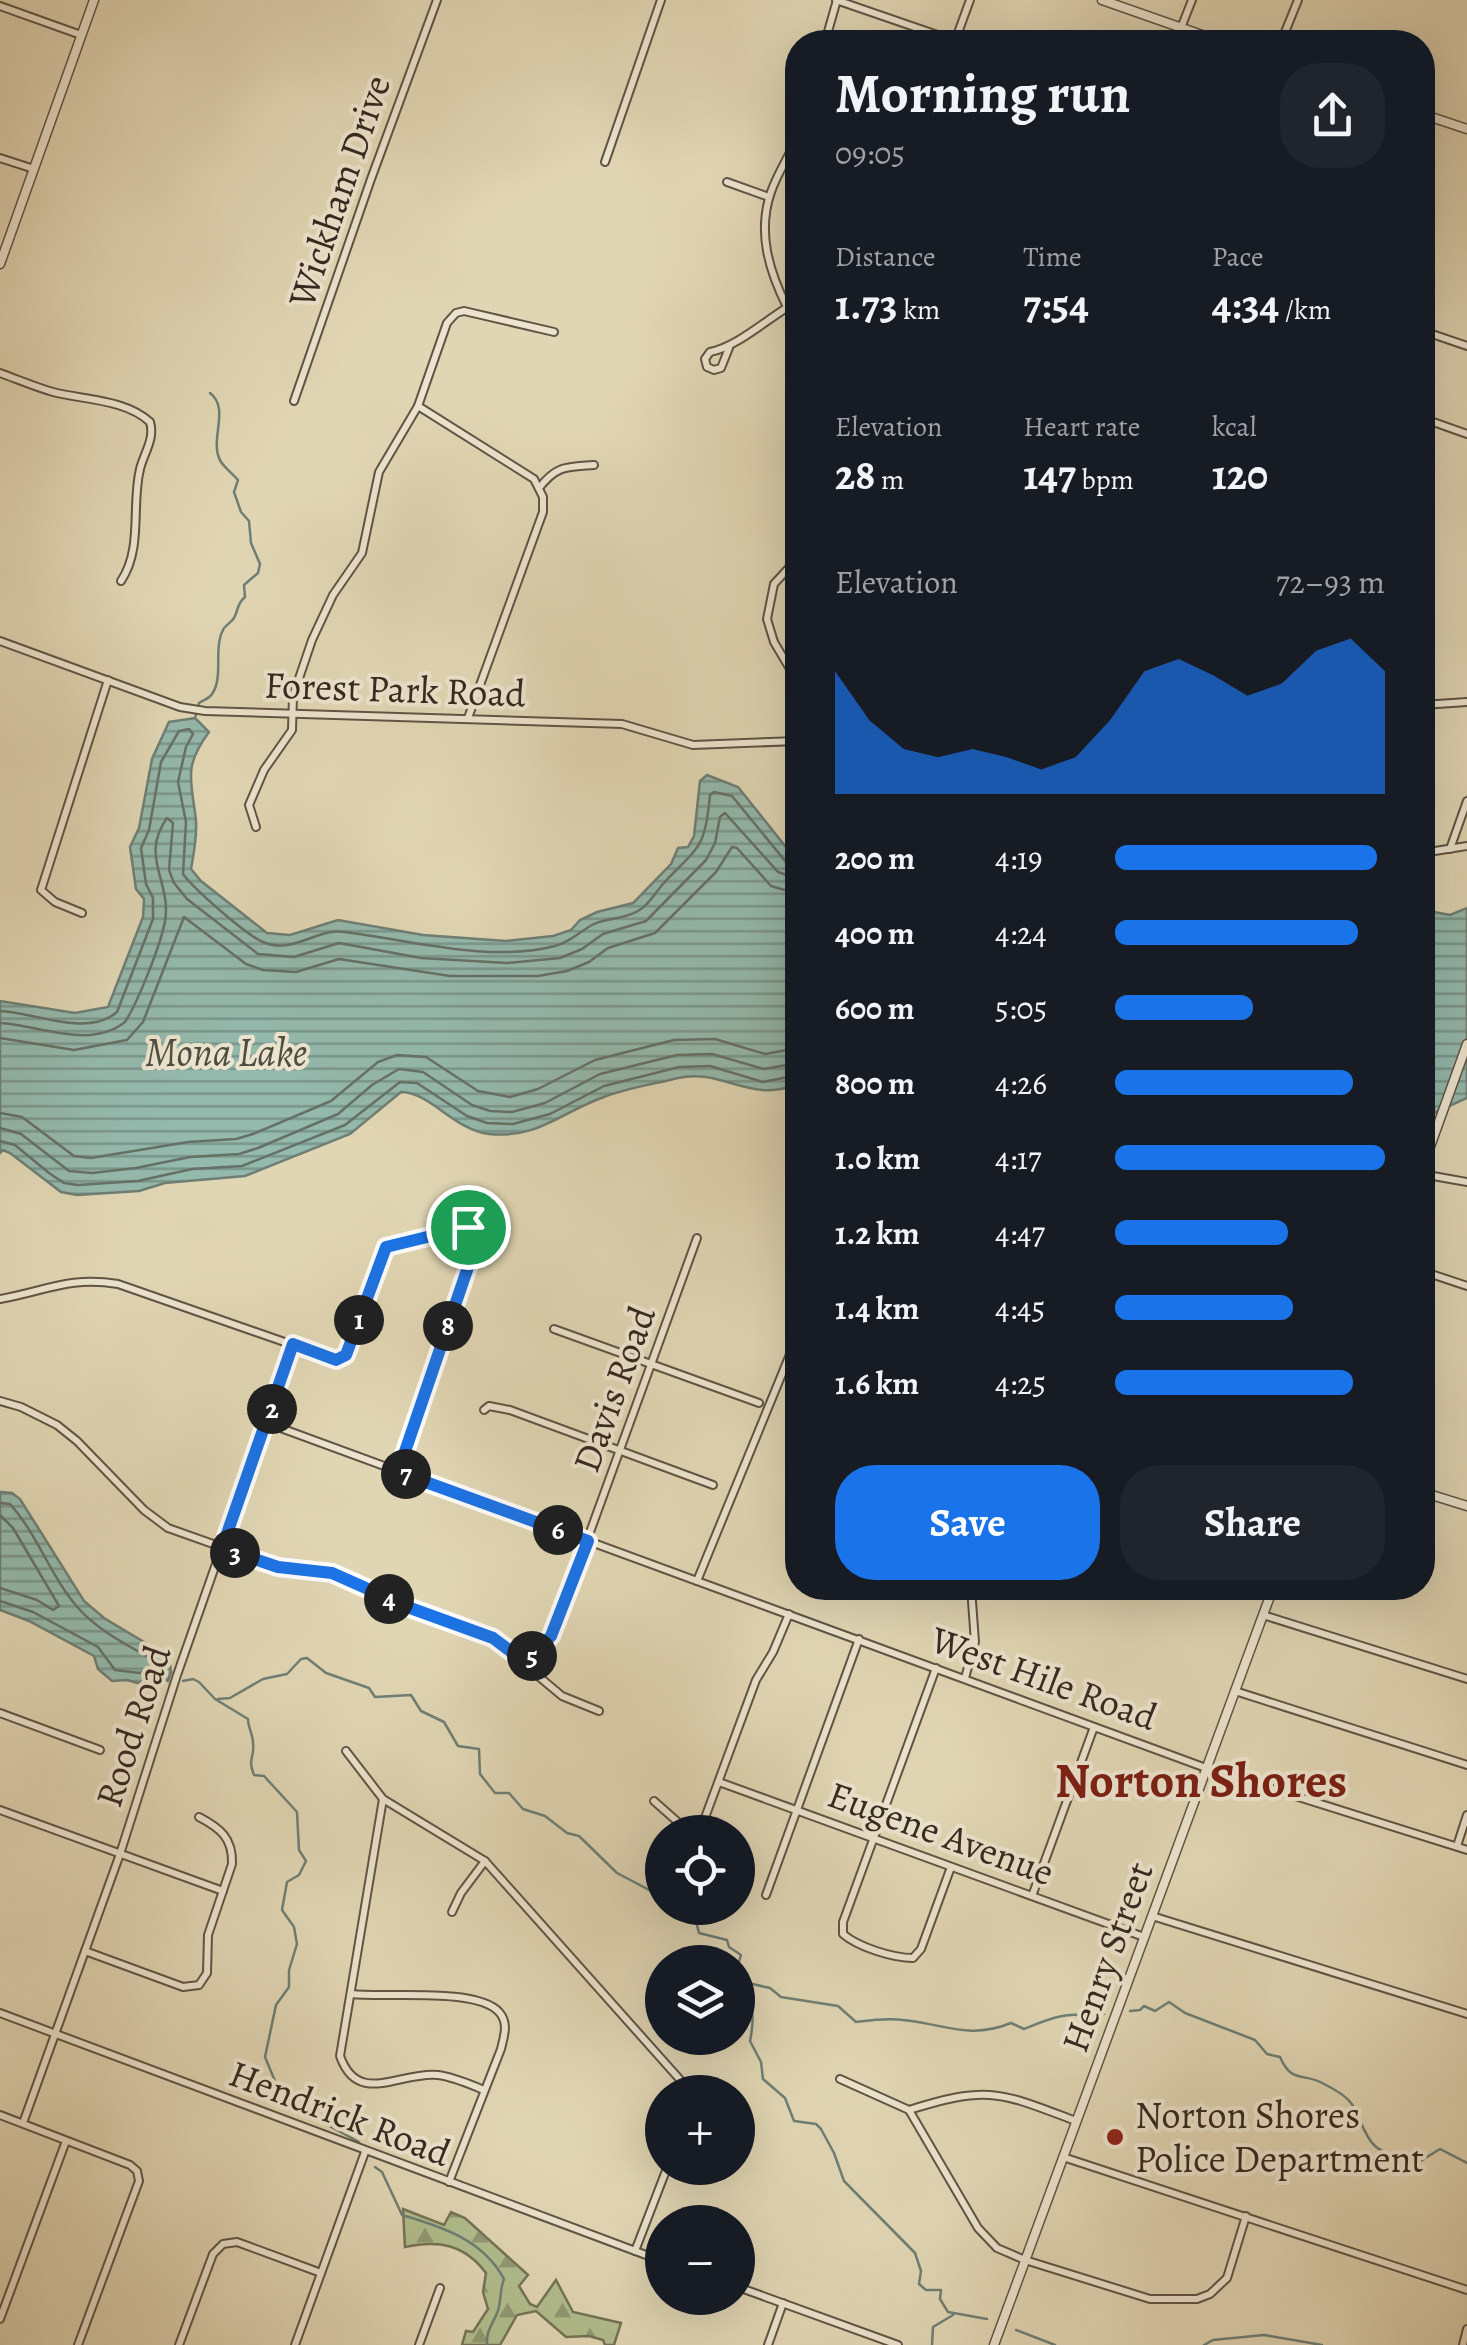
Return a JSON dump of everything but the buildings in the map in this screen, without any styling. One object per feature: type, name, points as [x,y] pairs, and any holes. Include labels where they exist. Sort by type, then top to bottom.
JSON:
[{"type":"street","points":[[0,264],[94,0]]},
{"type":"street","name":"Wickham Drive","points":[[294,401],[370,178],[438,0]]},
{"type":"street","points":[[605,162],[661,0]]},
{"type":"street","points":[[827,30],[836,0],[920,30]]},
{"type":"street","points":[[959,30],[970,0]]},
{"type":"street","points":[[1102,0],[1188,30]]},
{"type":"street","points":[[1182,28],[1192,0]]},
{"type":"street","points":[[1286,30],[1298,0]]},
{"type":"street","points":[[0,6],[82,36]]},
{"type":"street","points":[[1435,118],[1467,129]]},
{"type":"street","points":[[0,158],[34,169]]},
{"type":"street","points":[[785,163],[769,197],[765,226],[772,278],[785,302]]},
{"type":"street","points":[[726,182],[769,197]]},
{"type":"street","points":[[729,348],[785,309]]},
{"type":"street","points":[[256,828],[249,805],[264,770],[292,730],[293,696],[318,626],[333,595],[362,553],[379,472],[418,406],[447,323],[464,310],[554,332]]},
{"type":"street","points":[[1435,335],[1467,346]]},
{"type":"street","points":[[0,373],[47,390],[101,400],[150,422],[151,439],[136,491],[132,558],[121,582]]},
{"type":"street","points":[[418,406],[534,479],[543,512],[468,718]]},
{"type":"street","points":[[1435,423],[1467,434]]},
{"type":"street","points":[[539,488],[558,469],[594,465]]},
{"type":"street","points":[[785,572],[774,584],[767,619],[785,661]]},
{"type":"street","name":"Forest Park Road","points":[[0,641],[186,708],[205,711],[622,724],[693,745],[785,741]]},
{"type":"street","points":[[82,913],[55,902],[41,890],[108,680]]},
{"type":"street","points":[[1435,703],[1467,702]]},
{"type":"street","points":[[1450,850],[1467,801]]},
{"type":"street","points":[[1435,852],[1467,846]]},
{"type":"street","points":[[1435,1133],[1467,1044]]},
{"type":"street","points":[[1435,1174],[1467,1182]]},
{"type":"street","points":[[0,1299],[89,1279],[118,1284],[336,1360],[346,1355],[350,1346],[386,1247],[468,1227],[478,1238],[398,1472]]},
{"type":"street","name":"Davis Road","points":[[526,1663],[551,1636],[697,1238]]},
{"type":"street","points":[[1435,1275],[1467,1286]]},
{"type":"street","points":[[554,1328],[759,1403]]},
{"type":"street","name":"Rood Road","points":[[24,2123],[293,1344]]},
{"type":"street","points":[[697,1581],[785,1367]]},
{"type":"street","points":[[0,1401],[21,1406],[57,1425],[157,1521],[278,1567],[332,1573],[413,1609],[493,1638],[562,1696],[599,1711]]},
{"type":"street","points":[[484,1410],[489,1406],[501,1408],[713,1485]]},
{"type":"street","name":"West Hile Road","points":[[267,1423],[1206,1768],[1467,1850]]},
{"type":"street","points":[[1435,1496],[1467,1506]]},
{"type":"street","points":[[965,1678],[975,1642],[971,1600]]},
{"type":"street","name":"Henry Street","points":[[994,2345],[1270,1600]]},
{"type":"street","points":[[654,1802],[680,1824],[699,1826],[720,1782],[756,1680],[773,1652],[788,1614]]},
{"type":"street","points":[[1264,1615],[1467,1679]]},
{"type":"street","points":[[766,1895],[859,1639]]},
{"type":"street","points":[[936,1668],[843,1922],[842,1934],[868,1946],[913,1958],[921,1949],[951,1867]]},
{"type":"street","points":[[1235,1691],[1467,1766]]},
{"type":"street","points":[[0,1713],[100,1750]]},
{"type":"street","points":[[1032,1896],[1094,1727]]},
{"type":"street","points":[[346,1752],[383,1800],[485,1862],[676,2075]]},
{"type":"street","name":"Eugene Avenue","points":[[720,1782],[1144,1936]]},
{"type":"street","points":[[383,1800],[340,2056],[350,2076],[373,2084],[438,2075],[484,2090]]},
{"type":"street","points":[[0,1810],[223,1891]]},
{"type":"street","points":[[1457,1846],[1467,1815]]},
{"type":"street","points":[[85,1951],[183,1987],[199,1985],[207,1973],[208,1935],[233,1852],[228,1838],[199,1817]]},
{"type":"street","points":[[452,1912],[485,1862]]},
{"type":"street","points":[[1152,1916],[1467,2014]]},
{"type":"street","points":[[352,1994],[451,1996],[498,2009],[505,2034],[449,2182]]},
{"type":"street","name":"Hendrick Road","points":[[0,2014],[645,2255]]},
{"type":"street","points":[[840,2078],[909,2110],[978,2228],[997,2248],[1026,2260],[1150,2299],[1197,2299],[1210,2294],[1227,2278],[1246,2216]]},
{"type":"street","points":[[909,2110],[953,2096],[983,2092],[1004,2095],[1076,2120]]},
{"type":"street","points":[[0,2115],[130,2165],[136,2171],[139,2181],[78,2345]]},
{"type":"street","points":[[0,2320],[66,2141]]},
{"type":"street","points":[[295,2345],[365,2152]]},
{"type":"street","points":[[1064,2158],[1467,2290]]},
{"type":"street","points":[[635,2251],[660,2185]]},
{"type":"street","points":[[179,2345],[213,2254],[224,2244],[236,2242],[321,2273]]},
{"type":"street","points":[[420,2345],[440,2288]]},
{"type":"street","points":[[755,2293],[898,2345]]},
{"type":"street","points":[[768,2345],[783,2303]]},
{"type":"street","points":[[1463,2345],[1467,2329]]},
{"type":"green space","points":[[403,2209],[444,2225],[451,2212],[465,2218],[528,2275],[519,2286],[530,2304],[537,2307],[556,2280],[573,2312],[621,2323],[614,2345],[605,2345],[603,2340],[589,2336],[566,2337],[536,2311],[517,2315],[500,2345],[462,2345],[466,2331],[473,2332],[488,2309],[483,2292],[486,2273],[469,2256],[450,2246],[405,2247]]},
{"type":"water","name":"Mona Lake","points":[[195,718],[209,732],[192,766],[196,827],[191,869],[267,933],[290,935],[338,920],[423,935],[506,941],[553,936],[571,930],[580,920],[597,912],[633,903],[671,864],[678,848],[688,847],[694,836],[700,781],[707,775],[738,787],[785,846],[785,1088],[765,1090],[709,1078],[678,1078],[613,1094],[536,1128],[507,1134],[476,1131],[422,1098],[401,1092],[350,1134],[245,1176],[165,1183],[139,1191],[77,1195],[61,1192],[10,1153],[0,1153],[0,1001],[75,1013],[108,1007],[143,917],[144,899],[136,889],[130,847],[139,828],[152,759],[169,722]]},
{"type":"water","points":[[1467,908],[1467,1098],[1435,1113],[1435,912],[1450,915]]},
{"type":"water","points":[[0,1492],[12,1493],[20,1499],[84,1601],[104,1618],[169,1657],[168,1681],[154,1675],[145,1685],[112,1681],[98,1669],[94,1656],[0,1610]]},
{"type":"waterway","points":[[195,718],[199,703],[211,696],[216,687],[223,630],[234,618],[245,597],[244,585],[258,573],[260,564],[251,543],[249,521],[234,492],[238,480],[218,454],[219,408],[210,393]]},
{"type":"waterway","points":[[218,1699],[230,1698],[263,1679],[287,1674],[307,1658],[326,1673],[369,1688],[375,1697],[411,1695],[421,1711],[444,1722],[458,1746],[479,1749],[480,1774],[495,1793],[509,1793],[523,1809],[545,1816],[567,1833],[579,1836],[617,1873],[645,1888]]},
{"type":"waterway","points":[[183,1681],[199,1682],[215,1699],[248,1719],[254,1775],[264,1776],[297,1812],[299,1850],[306,1861],[299,1875],[287,1882],[282,1910],[294,1927],[297,1944],[289,1970],[289,1987],[276,2005],[265,2057],[277,2086],[296,2108],[359,2142]]},
{"type":"waterway","points":[[697,1925],[699,1933],[727,1940],[728,1945]]},
{"type":"waterway","points":[[755,1985],[770,1988],[781,1997],[838,2006],[856,2022],[897,2019],[969,2031],[1011,2023],[1024,2029],[1064,2016],[1089,2017],[1098,2011],[1104,2014]]},
{"type":"waterway","points":[[1130,2011],[1144,2006],[1155,2011],[1169,2002],[1185,2013],[1255,2040],[1267,2054],[1280,2057],[1294,2075],[1317,2081],[1346,2098],[1370,2141],[1384,2152],[1419,2162],[1440,2149],[1467,2163]]},
{"type":"waterway","points":[[755,2051],[763,2079],[785,2098],[794,2121],[816,2124],[821,2129],[844,2181],[915,2253],[921,2271],[919,2284],[926,2290],[941,2290],[940,2299],[948,2312],[987,2319]]},
{"type":"waterway","points":[[375,2167],[382,2172],[402,2215],[447,2230],[473,2245],[504,2279],[487,2345]]},
{"type":"waterway","points":[[932,2345],[933,2327],[953,2315]]},
{"type":"waterway","points":[[1016,2330],[1055,2345]]},
{"type":"waterway","points":[[1204,2345],[1213,2340],[1264,2335],[1322,2345]]},
{"type":"place","name":"Norton Shores Police Department","points":[[1115,2137]]},
{"type":"district","name":"Norton Shores","points":[[1201,1781]]},
{"type":"route","points":[[468,1227],[478,1238],[398,1472],[588,1541],[551,1636],[526,1663],[493,1638],[413,1609],[332,1573],[278,1567],[222,1548],[293,1344],[336,1360],[346,1355],[386,1247],[468,1227]]}]
